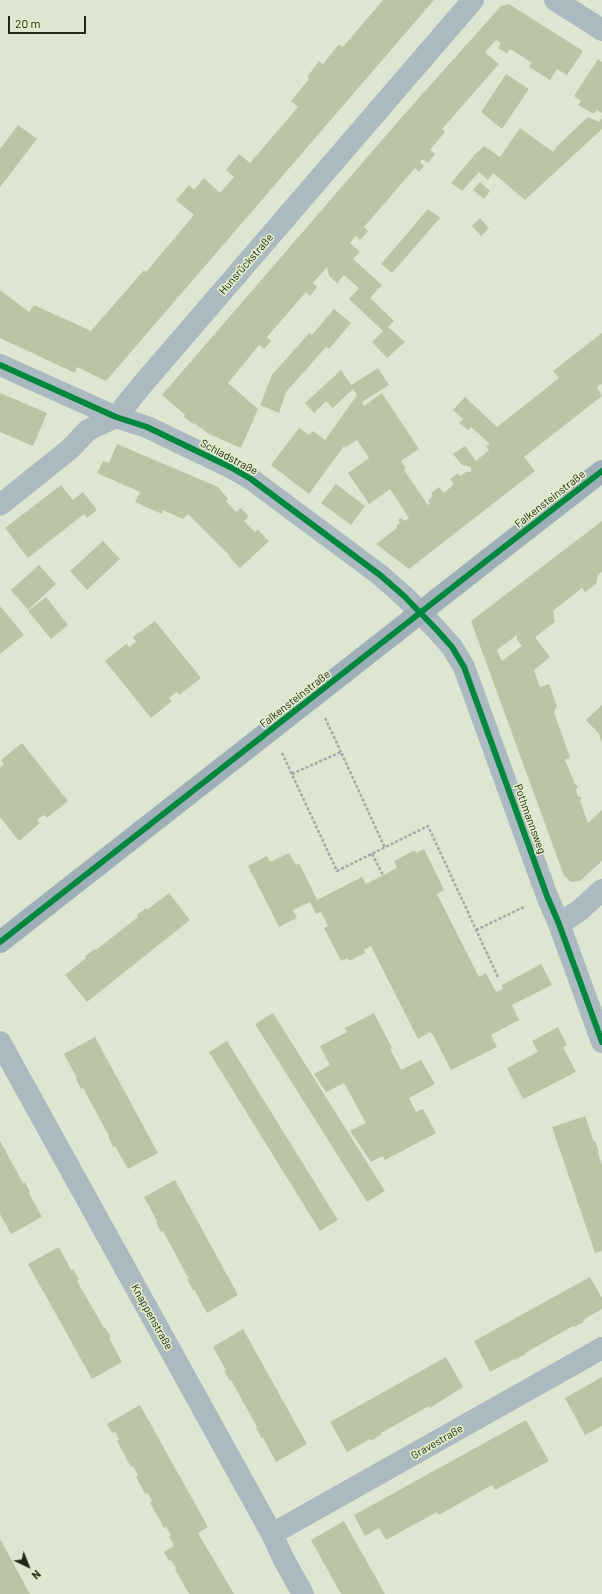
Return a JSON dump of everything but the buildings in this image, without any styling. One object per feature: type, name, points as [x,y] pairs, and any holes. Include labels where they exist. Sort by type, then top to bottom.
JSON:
[{"type":"street","name":"Hunsrückstraße","points":[[0,505],[70,449],[88,430],[116,417],[473,0]]},
{"type":"street","points":[[556,0],[602,30]]},
{"type":"street","name":"Schladstraße","points":[[0,364],[116,417],[147,427],[232,468],[251,479],[380,575],[421,612]]},
{"type":"street","name":"Falkensteinstraße","points":[[0,942],[602,472]]},
{"type":"street","name":"Pothmannsweg","points":[[421,612],[452,647],[464,667],[602,1042]]},
{"type":"street","points":[[559,924],[580,910],[602,890]]},
{"type":"street","name":"Knappenstraße","points":[[0,1042],[272,1534],[283,1558],[303,1594]]},
{"type":"street","name":"Gravestraße","points":[[272,1534],[602,1348]]},
{"type":"path","points":[[314,697],[385,848]]},
{"type":"path","points":[[341,752],[292,774],[337,871],[428,826],[498,977]]},
{"type":"path","points":[[372,854],[383,875]]},
{"type":"path","points":[[476,930],[547,896]]},
{"type":"cycle path","points":[[0,365],[116,417],[147,427],[232,468],[251,479],[380,575],[404,596],[436,629],[452,647],[464,667],[602,1042]]},
{"type":"cycle path","points":[[0,942],[602,471]]}]
